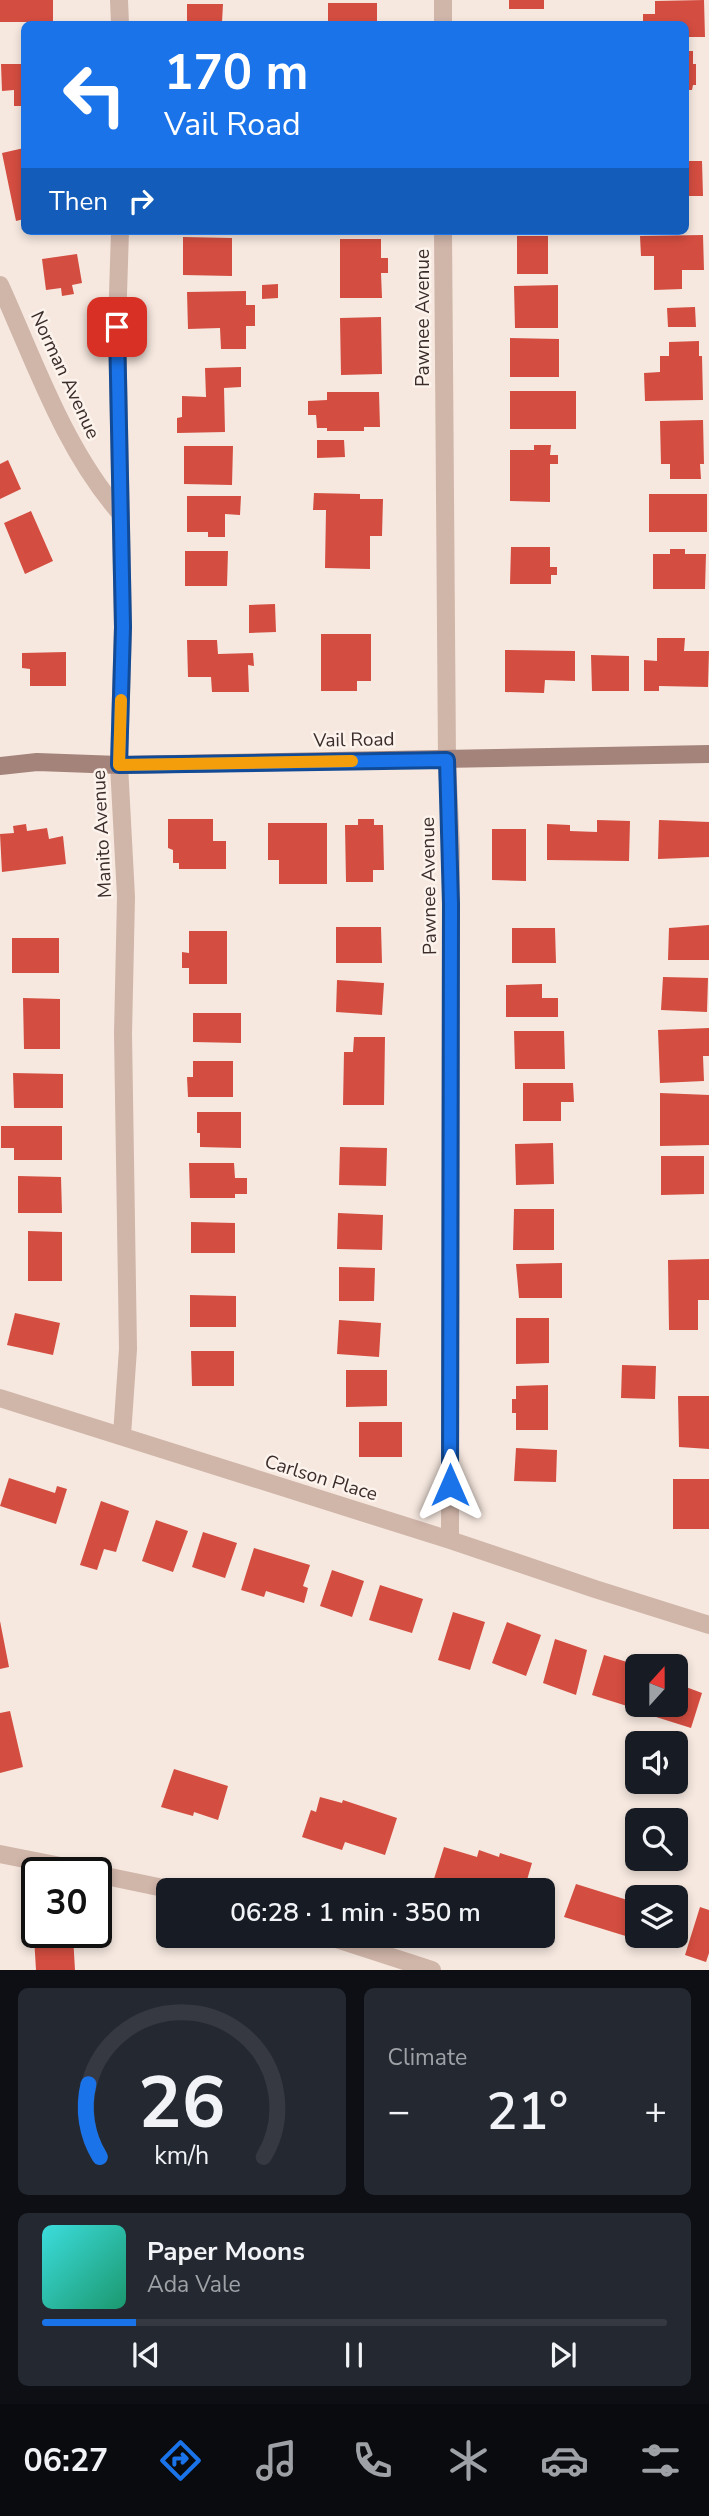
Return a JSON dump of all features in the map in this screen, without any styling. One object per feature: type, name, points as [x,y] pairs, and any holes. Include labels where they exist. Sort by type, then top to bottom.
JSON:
[{"type":"street","points":[[120,0],[120,21]]},
{"type":"street","points":[[443,0],[443,21]]},
{"type":"street","name":"Manito Avenue","points":[[120,235],[117,327],[123,627],[119,765],[126,897],[124,1034],[128,1349],[122,1436]]},
{"type":"street","name":"Pawnee Avenue","points":[[443,235],[447,760],[451,863],[450,1540]]},
{"type":"street","name":"Norman Avenue","points":[[0,285],[65,429],[97,487],[121,514]]},
{"type":"street","name":"Vail Road","points":[[0,766],[37,762],[119,765],[709,754]]},
{"type":"street","name":"Carlson Place","points":[[0,1398],[709,1625]]},
{"type":"street","points":[[0,1854],[21,1858]]},
{"type":"street","points":[[112,1877],[156,1886]]},
{"type":"street","points":[[364,1948],[432,1970]]},
{"type":"building","points":[[0,0],[53,0],[53,21],[0,22]]},
{"type":"building","points":[[509,0],[544,0],[544,9],[509,9]]},
{"type":"building","points":[[704,0],[705,37],[689,37],[689,21],[643,21],[643,14],[655,14],[655,1]]},
{"type":"building","points":[[328,3],[377,3],[377,21],[328,21]]},
{"type":"building","points":[[187,4],[223,4],[222,21],[187,21]]},
{"type":"building","points":[[689,51],[693,51],[693,64],[696,64],[696,85],[693,85],[692,90],[689,90]]},
{"type":"building","points":[[1,64],[21,64],[21,106],[14,106],[14,90],[2,91]]},
{"type":"building","points":[[21,149],[21,220],[16,221],[2,153]]},
{"type":"building","points":[[689,161],[702,161],[703,196],[689,196]]},
{"type":"building","points":[[703,235],[704,270],[682,270],[682,289],[654,290],[654,256],[641,256],[640,236]]},
{"type":"building","points":[[517,236],[548,236],[548,274],[517,274]]},
{"type":"building","points":[[183,237],[232,238],[232,276],[183,275]]},
{"type":"building","points":[[340,239],[381,239],[381,258],[388,258],[388,273],[381,273],[382,298],[340,298]]},
{"type":"building","points":[[77,254],[82,283],[72,285],[74,294],[62,296],[61,288],[46,290],[42,259]]},
{"type":"building","points":[[278,284],[278,298],[262,299],[262,285]]},
{"type":"building","points":[[558,285],[558,328],[515,328],[514,286]]},
{"type":"building","points":[[246,291],[246,305],[255,305],[255,326],[246,326],[246,349],[221,349],[220,328],[188,329],[187,292]]},
{"type":"building","points":[[695,307],[696,327],[668,327],[667,308]]},
{"type":"building","points":[[381,317],[382,374],[341,375],[340,318]]},
{"type":"building","points":[[510,338],[559,339],[559,377],[510,377]]},
{"type":"building","points":[[699,341],[703,400],[645,401],[644,373],[660,372],[660,356],[669,356],[669,342]]},
{"type":"building","points":[[241,367],[241,387],[224,388],[225,432],[177,433],[177,418],[182,417],[182,396],[206,397],[205,368]]},
{"type":"building","points":[[510,391],[576,391],[576,429],[510,429]]},
{"type":"building","points":[[327,392],[379,392],[380,427],[364,427],[364,431],[327,431],[327,428],[317,428],[316,415],[308,415],[308,401],[327,400]]},
{"type":"building","points":[[703,420],[704,464],[700,464],[701,479],[670,479],[670,464],[661,464],[660,421]]},
{"type":"building","points":[[317,440],[344,440],[345,457],[317,458]]},
{"type":"building","points":[[534,445],[551,445],[550,455],[558,455],[558,464],[550,464],[550,502],[510,501],[510,450],[534,450]]},
{"type":"building","points":[[184,446],[233,446],[232,485],[184,484]]},
{"type":"building","points":[[8,460],[21,489],[0,499],[0,464]]},
{"type":"building","points":[[314,493],[360,494],[360,499],[383,499],[382,536],[370,536],[370,569],[325,568],[326,510],[313,510]]},
{"type":"building","points":[[649,494],[707,494],[707,532],[649,532]]},
{"type":"building","points":[[187,496],[241,496],[240,515],[225,514],[225,537],[208,537],[208,532],[187,532]]},
{"type":"building","points":[[31,511],[53,561],[25,574],[4,523]]},
{"type":"building","points":[[511,547],[550,547],[550,567],[557,567],[557,575],[551,575],[551,584],[510,584]]},
{"type":"building","points":[[670,549],[685,549],[685,554],[706,554],[705,589],[653,589],[653,554],[670,554]]},
{"type":"building","points":[[185,551],[228,551],[227,586],[185,586]]},
{"type":"building","points":[[275,604],[276,632],[249,633],[249,605]]},
{"type":"building","points":[[321,634],[371,634],[371,681],[357,681],[357,691],[321,691]]},
{"type":"building","points":[[657,638],[685,638],[684,651],[709,651],[708,687],[659,686],[659,691],[644,691],[644,660],[657,661]]},
{"type":"building","points":[[187,640],[217,640],[218,654],[253,653],[254,666],[248,665],[249,692],[212,692],[211,677],[188,677]]},
{"type":"building","points":[[505,650],[575,651],[575,681],[545,680],[544,693],[505,692]]},
{"type":"building","points":[[66,652],[66,686],[30,686],[30,669],[22,668],[22,653]]},
{"type":"building","points":[[591,655],[629,656],[629,691],[592,691]]},
{"type":"building","points":[[168,819],[213,819],[213,841],[226,841],[226,869],[179,869],[179,863],[173,863],[173,850],[168,848]]},
{"type":"building","points":[[358,819],[374,819],[374,825],[383,825],[384,870],[373,870],[373,882],[346,882],[345,825],[358,825]]},
{"type":"building","points":[[597,820],[630,821],[629,861],[547,860],[547,824],[570,825],[570,831],[597,832]]},
{"type":"building","points":[[659,820],[709,822],[709,857],[658,859]]},
{"type":"building","points":[[268,823],[327,823],[327,884],[279,884],[279,860],[268,860]]},
{"type":"building","points":[[26,824],[27,831],[47,828],[49,839],[63,836],[66,864],[2,872],[0,834],[14,833],[13,826]]},
{"type":"building","points":[[492,829],[526,829],[526,881],[492,880]]},
{"type":"building","points":[[709,925],[709,960],[668,960],[669,928]]},
{"type":"building","points":[[336,927],[381,927],[382,963],[336,963]]},
{"type":"building","points":[[512,928],[555,928],[556,963],[512,963]]},
{"type":"building","points":[[189,931],[227,931],[227,984],[189,984],[189,968],[182,968],[182,952],[189,953]]},
{"type":"building","points":[[12,938],[59,938],[59,973],[12,973]]},
{"type":"building","points":[[663,977],[708,978],[707,1012],[661,1010]]},
{"type":"building","points":[[337,980],[384,983],[382,1015],[336,1012]]},
{"type":"building","points":[[542,984],[542,998],[558,998],[558,1017],[506,1017],[506,985]]},
{"type":"building","points":[[23,998],[60,999],[60,1049],[24,1049]]},
{"type":"building","points":[[193,1013],[241,1013],[241,1043],[193,1042]]},
{"type":"building","points":[[709,1028],[709,1056],[703,1056],[704,1081],[660,1083],[658,1030]]},
{"type":"building","points":[[514,1031],[564,1031],[565,1069],[515,1069]]},
{"type":"building","points":[[354,1037],[385,1037],[384,1105],[343,1105],[344,1052],[353,1052]]},
{"type":"building","points":[[193,1061],[233,1061],[233,1097],[188,1097],[187,1077],[193,1077]]},
{"type":"building","points":[[13,1073],[63,1074],[63,1108],[14,1108]]},
{"type":"building","points":[[523,1083],[573,1083],[574,1102],[561,1102],[561,1121],[523,1121]]},
{"type":"building","points":[[660,1093],[709,1095],[709,1145],[660,1146]]},
{"type":"building","points":[[197,1112],[241,1112],[241,1148],[200,1147]]},
{"type":"building","points":[[1,1126],[62,1126],[62,1160],[14,1160],[14,1148],[1,1148]]},
{"type":"building","points":[[553,1143],[554,1184],[516,1185],[515,1144]]},
{"type":"building","points":[[340,1147],[387,1148],[386,1186],[339,1185]]},
{"type":"building","points":[[661,1156],[704,1156],[704,1194],[661,1195]]},
{"type":"building","points":[[189,1163],[234,1163],[235,1178],[247,1178],[247,1194],[235,1194],[235,1198],[190,1198]]},
{"type":"building","points":[[18,1176],[61,1177],[62,1213],[18,1213]]},
{"type":"building","points":[[514,1209],[554,1209],[554,1250],[513,1250]]},
{"type":"building","points":[[338,1213],[383,1215],[382,1250],[337,1249]]},
{"type":"building","points":[[191,1222],[235,1223],[235,1253],[191,1253]]},
{"type":"building","points":[[28,1231],[62,1232],[62,1281],[28,1281]]},
{"type":"building","points":[[709,1259],[709,1300],[698,1300],[698,1330],[669,1330],[668,1260]]},
{"type":"building","points":[[562,1263],[562,1298],[519,1298],[516,1264]]},
{"type":"building","points":[[339,1267],[375,1268],[374,1301],[339,1301]]},
{"type":"building","points":[[190,1295],[236,1296],[236,1327],[190,1327]]},
{"type":"building","points":[[15,1313],[60,1323],[53,1355],[7,1345]]},
{"type":"building","points":[[516,1318],[549,1318],[549,1363],[516,1364]]},
{"type":"building","points":[[339,1320],[381,1323],[379,1357],[337,1354]]},
{"type":"building","points":[[191,1351],[234,1351],[234,1386],[192,1386]]},
{"type":"building","points":[[622,1365],[656,1366],[655,1399],[621,1398]]},
{"type":"building","points":[[346,1370],[387,1370],[387,1406],[346,1407]]},
{"type":"building","points":[[548,1385],[548,1430],[516,1430],[516,1413],[512,1413],[512,1399],[516,1399],[516,1386]]},
{"type":"building","points":[[678,1396],[709,1396],[709,1449],[679,1447]]},
{"type":"building","points":[[359,1422],[402,1422],[402,1457],[359,1457]]},
{"type":"building","points":[[516,1448],[557,1450],[556,1482],[514,1481]]},
{"type":"building","points":[[9,1478],[55,1493],[57,1486],[67,1489],[56,1524],[0,1506]]},
{"type":"building","points":[[673,1479],[709,1479],[709,1529],[673,1529]]},
{"type":"building","points":[[101,1501],[129,1511],[116,1552],[104,1549],[97,1570],[80,1565]]},
{"type":"building","points":[[156,1520],[188,1531],[173,1572],[142,1561]]},
{"type":"building","points":[[203,1532],[237,1543],[225,1578],[192,1567]]},
{"type":"building","points":[[254,1548],[310,1565],[303,1586],[308,1588],[304,1603],[266,1591],[264,1597],[241,1590]]},
{"type":"building","points":[[332,1570],[364,1581],[352,1617],[320,1606]]},
{"type":"building","points":[[380,1585],[423,1599],[412,1633],[369,1620]]},
{"type":"building","points":[[453,1612],[485,1622],[470,1670],[438,1660]]},
{"type":"building","points":[[0,1621],[9,1667],[0,1669]]},
{"type":"building","points":[[507,1622],[541,1635],[526,1676],[492,1663]]},
{"type":"building","points":[[555,1639],[587,1650],[576,1695],[543,1683]]},
{"type":"building","points":[[604,1655],[625,1661],[625,1705],[592,1695]]},
{"type":"building","points":[[688,1688],[702,1693],[691,1728],[656,1717],[688,1717]]},
{"type":"building","points":[[10,1711],[23,1767],[0,1773],[0,1713]]},
{"type":"building","points":[[174,1769],[228,1786],[218,1820],[194,1812],[193,1816],[161,1807]]},
{"type":"building","points":[[320,1797],[342,1803],[343,1800],[397,1818],[385,1855],[345,1842],[342,1850],[302,1837],[311,1810],[316,1812]]},
{"type":"building","points":[[444,1847],[477,1857],[479,1850],[499,1857],[500,1853],[532,1863],[528,1878],[434,1878]]},
{"type":"building","points":[[576,1884],[625,1899],[625,1936],[564,1917]]},
{"type":"building","points":[[700,1907],[709,1910],[709,1953],[706,1962],[685,1955]]},
{"type":"building","points":[[35,1948],[74,1948],[75,1970],[36,1970]]},
{"type":"slow traffic","points":[[121,700],[119,765],[352,761]]},
{"type":"route","points":[[117,327],[123,627],[119,765],[447,760],[451,904],[450,1485]]}]
